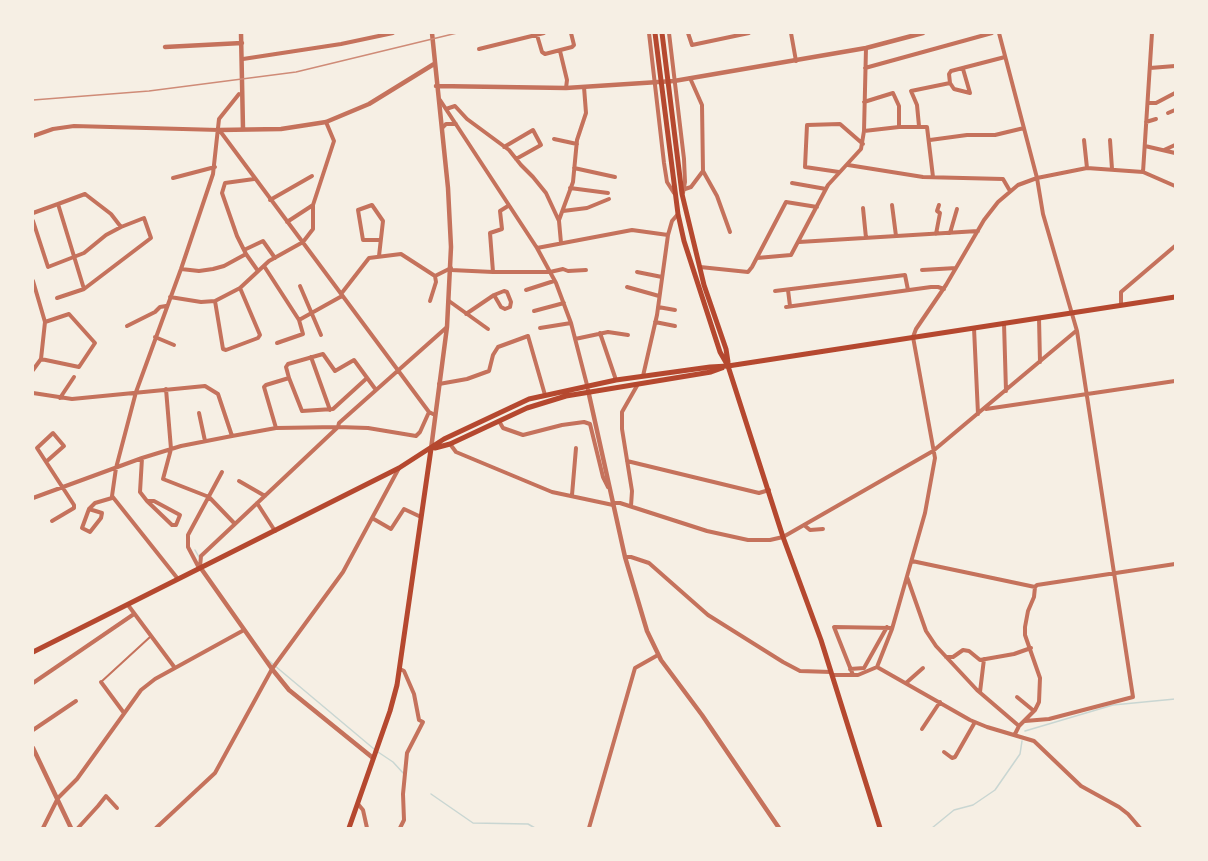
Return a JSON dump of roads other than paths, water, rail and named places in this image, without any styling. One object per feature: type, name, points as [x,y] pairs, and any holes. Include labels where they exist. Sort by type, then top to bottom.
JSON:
[{"type":"main road","points":[[655,33],[674,194],[684,241],[831,674],[880,828]]},
{"type":"main road","points":[[662,33],[683,192],[704,285],[726,349],[728,366]]},
{"type":"main road","points":[[431,449],[450,444],[527,408],[616,380],[710,366],[728,366],[1175,297]]},
{"type":"main road","points":[[33,652],[399,468],[444,439],[529,399],[587,388],[638,384],[711,372],[728,366]]},
{"type":"main road","points":[[349,828],[390,711],[400,669],[431,449]]},
{"type":"street","points":[[242,33],[243,129]]},
{"type":"street","points":[[243,59],[341,44],[393,33]]},
{"type":"street","points":[[431,449],[447,327],[451,269],[450,206],[432,33]]},
{"type":"street","points":[[479,49],[544,33]]},
{"type":"street","points":[[537,35],[542,52],[545,54],[572,47],[574,45],[571,33]]},
{"type":"street","points":[[649,33],[663,163],[667,182],[674,194]]},
{"type":"street","points":[[669,33],[684,159],[683,192]]},
{"type":"street","points":[[688,33],[692,45],[749,33]]},
{"type":"street","points":[[791,33],[796,61]]},
{"type":"street","points":[[436,86],[566,88],[674,81],[866,48],[923,33]]},
{"type":"street","points":[[865,68],[992,33]]},
{"type":"street","points":[[999,33],[1037,178],[1042,214],[1077,331],[1133,697],[1049,719],[1025,721]]},
{"type":"street","points":[[1143,172],[1152,33]]},
{"type":"street","points":[[165,47],[242,43]]},
{"type":"street","points":[[758,258],[791,255],[826,189],[863,144],[866,48]]},
{"type":"street","points":[[560,51],[567,80],[566,88]]},
{"type":"street","points":[[963,69],[970,93],[954,89],[950,83],[951,71],[1005,57]]},
{"type":"street","points":[[33,136],[53,129],[74,126],[219,130],[281,129],[326,122],[369,104],[434,64]]},
{"type":"street","points":[[1150,68],[1175,66]]},
{"type":"street","points":[[690,78],[702,105],[703,171],[721,205],[730,232]]},
{"type":"street","points":[[919,126],[918,110],[911,91],[950,83]]},
{"type":"street","points":[[559,221],[570,188],[577,144],[586,113],[585,87]]},
{"type":"street","points":[[864,102],[893,93],[899,106],[899,127]]},
{"type":"street","points":[[1148,103],[1156,103],[1175,93]]},
{"type":"street","points":[[178,579],[112,498],[116,468],[136,392],[166,306],[182,269],[215,167],[219,119],[239,94]]},
{"type":"street","points":[[437,96],[537,248],[564,303],[587,388],[625,557],[648,632],[658,655],[779,828]]},
{"type":"street","points":[[446,109],[455,106],[467,119],[504,147],[546,193],[559,221],[561,243]]},
{"type":"street","points":[[1168,113],[1175,110]]},
{"type":"street","points":[[1146,122],[1156,119]]},
{"type":"street","points":[[170,297],[201,302],[215,301],[240,288],[264,266],[303,242],[313,228],[314,205],[334,141],[326,122]]},
{"type":"street","points":[[441,129],[446,124],[456,124]]},
{"type":"street","points":[[840,172],[805,167],[807,125],[840,124],[863,144]]},
{"type":"street","points":[[864,131],[927,127],[933,177]]},
{"type":"street","points":[[930,140],[967,135],[996,135],[1024,128]]},
{"type":"street","points":[[219,130],[429,412],[435,415]]},
{"type":"street","points":[[504,147],[533,130],[541,145],[516,159]]},
{"type":"street","points":[[554,139],[577,144]]},
{"type":"street","points":[[1084,140],[1087,168]]},
{"type":"street","points":[[1110,140],[1112,169]]},
{"type":"street","points":[[1163,150],[1175,145]]},
{"type":"street","points":[[1144,146],[1175,153]]},
{"type":"street","points":[[848,164],[933,177],[1002,179],[1010,191]]},
{"type":"street","points":[[173,178],[215,167]]},
{"type":"street","points":[[574,168],[615,177]]},
{"type":"street","points":[[625,557],[649,563],[708,615],[800,671],[853,675],[866,673],[877,667],[912,561],[926,507],[935,458],[913,337],[916,329],[944,289],[998,202],[1017,185],[1037,178],[1087,168],[1143,172],[1175,186]]},
{"type":"street","points":[[683,192],[691,187],[703,171]]},
{"type":"street","points":[[270,200],[312,176]]},
{"type":"street","points":[[254,179],[225,183],[222,189],[228,212],[245,252],[258,271]]},
{"type":"street","points":[[792,183],[826,189]]},
{"type":"street","points":[[570,188],[608,193]]},
{"type":"street","points":[[33,213],[85,194],[111,214],[121,227]]},
{"type":"street","points":[[563,211],[587,208],[609,199]]},
{"type":"street","points":[[700,267],[748,272],[758,258],[786,202],[817,207]]},
{"type":"street","points":[[58,204],[84,289]]},
{"type":"street","points":[[936,234],[940,213],[937,211],[939,204]]},
{"type":"street","points":[[287,222],[314,205]]},
{"type":"street","points":[[379,256],[383,221],[372,205],[358,210],[363,240],[380,240]]},
{"type":"street","points":[[892,205],[896,236]]},
{"type":"street","points":[[493,272],[490,233],[502,229],[500,211],[508,206]]},
{"type":"street","points":[[863,208],[866,238]]},
{"type":"street","points":[[950,233],[957,209]]},
{"type":"street","points":[[643,376],[658,307],[668,235],[672,221],[678,214]]},
{"type":"street","points":[[33,221],[48,267],[74,258],[121,227],[144,218],[150,240],[84,289],[57,298]]},
{"type":"street","points":[[537,248],[632,230],[668,235]]},
{"type":"street","points":[[799,242],[978,231]]},
{"type":"street","points":[[182,269],[199,271],[224,266],[261,240],[275,258]]},
{"type":"street","points":[[33,246],[39,244]]},
{"type":"street","points":[[1121,304],[1121,292],[1175,246]]},
{"type":"street","points":[[299,320],[342,295],[369,258],[379,256],[401,254],[435,276],[436,282],[430,301]]},
{"type":"street","points":[[264,266],[299,320],[303,334],[277,344]]},
{"type":"street","points":[[922,270],[957,267]]},
{"type":"street","points":[[435,276],[451,269],[493,272],[586,270]]},
{"type":"street","points":[[636,272],[662,277]]},
{"type":"street","points":[[775,291],[905,275],[908,290]]},
{"type":"street","points":[[33,281],[45,322],[41,359],[33,370]]},
{"type":"street","points":[[526,290],[554,281]]},
{"type":"street","points":[[300,286],[321,335]]},
{"type":"street","points":[[627,287],[659,296]]},
{"type":"street","points":[[788,290],[788,306],[908,290],[938,287],[944,289]]},
{"type":"street","points":[[215,301],[223,349],[226,350],[258,338],[260,335],[240,288]]},
{"type":"street","points":[[466,314],[494,295],[504,291],[507,292],[511,302],[510,307],[506,309],[501,307],[494,295]]},
{"type":"street","points":[[449,301],[488,329]]},
{"type":"street","points":[[534,311],[564,303]]},
{"type":"street","points":[[127,326],[162,306],[166,306]]},
{"type":"street","points":[[658,307],[675,310]]},
{"type":"street","points":[[41,359],[79,367],[95,343],[69,314],[45,322]]},
{"type":"street","points":[[1040,318],[1040,362]]},
{"type":"street","points":[[655,321],[675,326]]},
{"type":"street","points":[[540,328],[571,323]]},
{"type":"street","points":[[1004,323],[1006,391]]},
{"type":"street","points":[[200,567],[201,556],[397,369],[447,327]]},
{"type":"street","points":[[974,328],[978,414]]},
{"type":"street","points":[[450,444],[456,452],[552,492],[631,506],[707,531],[748,540],[770,540],[783,537],[933,451],[1077,331]]},
{"type":"street","points":[[575,339],[608,332],[628,335]]},
{"type":"street","points":[[600,333],[616,380]]},
{"type":"street","points":[[439,384],[467,379],[489,371],[493,355],[498,347],[528,336],[545,395]]},
{"type":"street","points":[[155,337],[174,345]]},
{"type":"street","points":[[367,378],[330,410],[302,411],[289,378],[287,364],[323,354],[334,371],[354,360],[376,390]]},
{"type":"street","points":[[311,357],[330,410]]},
{"type":"street","points":[[60,398],[74,376]]},
{"type":"street","points":[[276,428],[264,387],[289,378]]},
{"type":"street","points":[[985,409],[1175,381]]},
{"type":"street","points":[[631,506],[632,491],[622,429],[622,412],[638,384]]},
{"type":"street","points":[[33,393],[72,399],[201,385],[216,391],[232,436]]},
{"type":"street","points":[[166,389],[171,449],[164,479],[209,496],[235,524]]},
{"type":"street","points":[[33,498],[171,449],[276,428],[368,428],[416,435],[420,432],[429,412]]},
{"type":"street","points":[[199,413],[205,441]]},
{"type":"street","points":[[499,420],[503,428],[523,435],[562,425],[584,422],[590,424],[603,477],[610,490]]},
{"type":"street","points":[[46,462],[64,446],[53,433],[38,448],[46,462],[74,505],[74,508],[52,521]]},
{"type":"street","points":[[572,495],[576,448]]},
{"type":"street","points":[[142,458],[139,490],[147,501],[172,525],[176,525],[180,515],[154,501],[147,501]]},
{"type":"street","points":[[627,460],[759,493],[769,490]]},
{"type":"street","points":[[156,828],[215,773],[272,669],[343,572],[399,468]]},
{"type":"street","points":[[222,472],[188,535],[188,547],[272,669],[295,695],[373,758]]},
{"type":"street","points":[[239,481],[265,496]]},
{"type":"street","points":[[89,508],[102,513],[90,532],[82,528],[89,508],[94,503],[112,498]]},
{"type":"street","points":[[257,503],[275,531]]},
{"type":"street","points":[[372,518],[391,529],[404,509],[422,517]]},
{"type":"street","points":[[804,525],[810,530],[823,530]]},
{"type":"street","points":[[912,561],[1035,587],[1175,564]]},
{"type":"street","points":[[906,576],[926,631],[946,657],[980,693],[1019,726]]},
{"type":"street","points":[[1015,734],[1039,702],[1040,678],[1025,635],[1028,611],[1034,597],[1035,587]]},
{"type":"street","points":[[128,605],[174,668]]},
{"type":"street","points":[[33,683],[134,614]]},
{"type":"street","points":[[853,675],[834,627],[889,627]]},
{"type":"street","points":[[850,669],[864,668],[889,627]]},
{"type":"street","points":[[43,828],[58,798],[77,779],[124,712],[147,684],[244,630]]},
{"type":"street","points":[[124,712],[101,682],[150,637]]},
{"type":"street","points":[[946,657],[953,657],[963,650],[969,651],[980,660],[1014,654],[1031,648]]},
{"type":"street","points":[[589,828],[634,668],[658,655]]},
{"type":"street","points":[[980,693],[984,659]]},
{"type":"street","points":[[877,667],[975,722],[1034,741],[1081,786],[1119,807],[1140,828]]},
{"type":"street","points":[[906,683],[923,668]]},
{"type":"street","points":[[400,669],[404,671],[411,685],[419,720],[423,722],[407,753],[403,794],[404,820],[400,828]]},
{"type":"street","points":[[1017,697],[1034,711]]},
{"type":"street","points":[[33,730],[76,701]]},
{"type":"street","points":[[922,729],[940,702]]},
{"type":"street","points":[[944,752],[952,758],[955,757],[975,722]]},
{"type":"street","points":[[33,748],[71,828]]},
{"type":"street","points":[[78,828],[106,796],[117,808]]},
{"type":"street","points":[[358,804],[363,810],[367,828]]},
{"type":"waterway","points":[[195,550],[199,557]]},
{"type":"waterway","points":[[268,660],[374,749]]},
{"type":"waterway","points":[[1025,731],[1113,705],[1175,699]]},
{"type":"waterway","points":[[932,828],[954,810],[973,805],[995,790],[1020,754],[1022,741]]},
{"type":"waterway","points":[[378,752],[393,762],[404,774]]},
{"type":"waterway","points":[[431,794],[473,823],[528,824],[535,828]]},
{"type":"railway","points":[[33,100],[149,91],[296,72],[457,33]]}]
